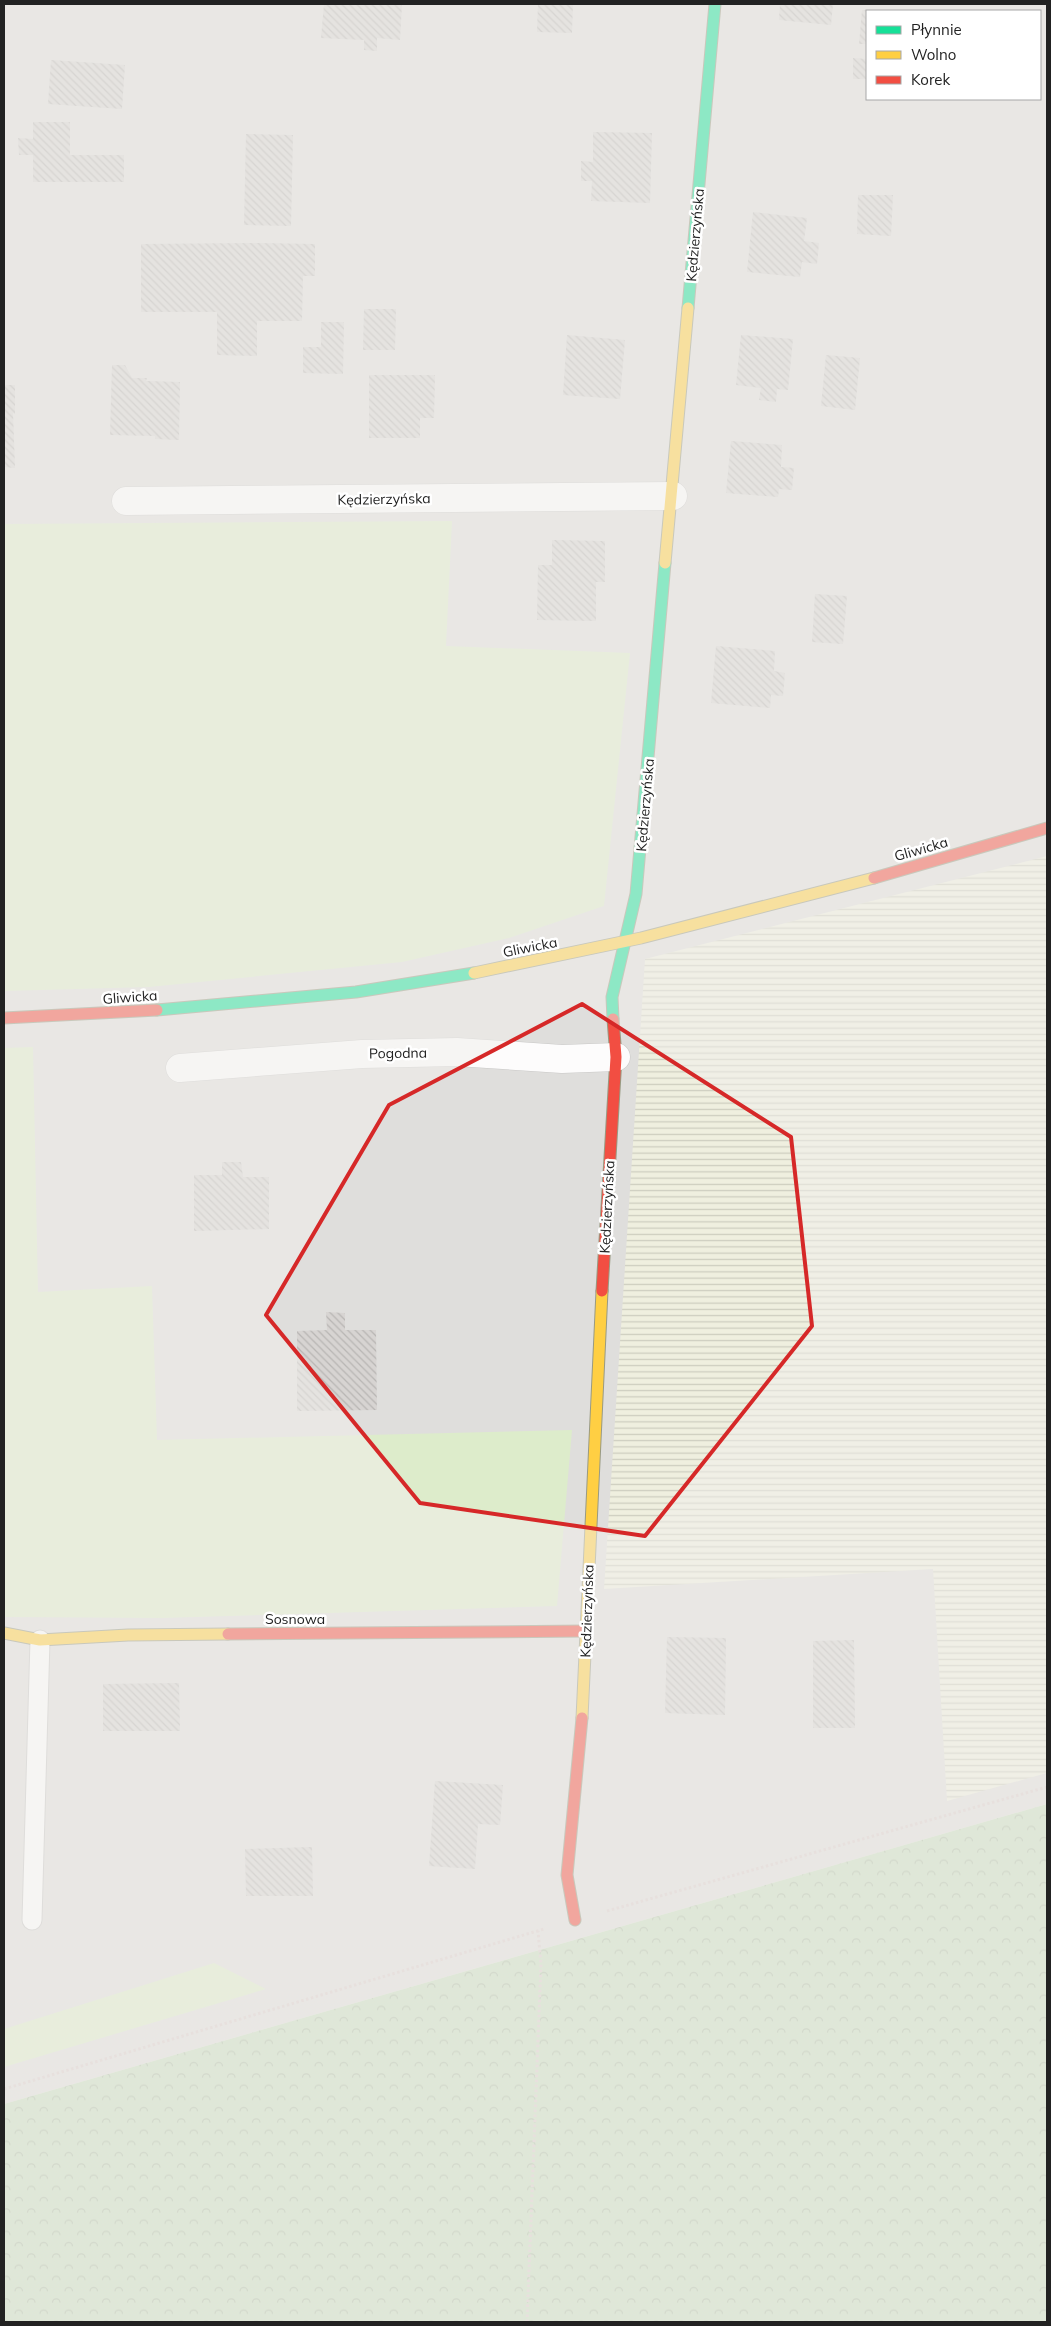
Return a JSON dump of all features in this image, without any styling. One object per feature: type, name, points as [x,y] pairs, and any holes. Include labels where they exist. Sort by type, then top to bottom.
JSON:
[{"type":"street","name":"Kędzierzyńska","points":[[575,1920],[567,1875],[581,1741],[597,1374],[616,1057],[612,996],[636,894],[715,4]]},
{"type":"street","name":"Kędzierzyńska","points":[[126,501],[672,496]]},
{"type":"street","name":"Gliwicka","points":[[4,1018],[129,1013],[338,995],[468,974],[625,944],[830,890],[1047,828]]},
{"type":"street","name":"Pogodna","points":[[180,1068],[362,1054],[457,1052],[562,1059],[616,1057]]},
{"type":"street","name":"Sosnowa","points":[[4,1633],[40,1640],[128,1635],[586,1631]]},
{"type":"lane","points":[[32,1920],[40,1640]]},
{"type":"path","points":[[4,2089],[575,1920],[1047,1788]]},
{"type":"path","points":[[528,2322],[541,1964],[538,1931]]},
{"type":"highlighted area","points":[[582,1004],[791,1137],[812,1326],[645,1536],[420,1503],[266,1315],[389,1105]]},
{"type":"shaded area","points":[[4,4],[1047,4],[1047,1804],[4,2104]]},
{"type":"green space","points":[[452,521],[446,646],[630,653],[604,906],[509,938],[402,962],[149,987],[4,991],[4,524]]},
{"type":"green space","points":[[1047,856],[1047,1773],[947,1801],[933,1569],[604,1589],[645,959]]},
{"type":"green space","points":[[33,1047],[38,1292],[152,1286],[157,1440],[572,1430],[557,1606],[162,1618],[4,1617],[4,1048]]},
{"type":"green space","points":[[1047,1804],[1047,2322],[4,2322],[4,2104]]},
{"type":"green space","points":[[214,1963],[266,1989],[4,2067],[4,2029]]},
{"type":"building","points":[[324,4],[402,4],[400,40],[377,38],[377,51],[364,50],[364,40],[321,38]]},
{"type":"building","points":[[538,4],[573,4],[572,33],[537,32]]},
{"type":"building","points":[[780,4],[833,4],[831,25],[779,20]]},
{"type":"building","points":[[862,10],[866,10],[866,44],[859,44]]},
{"type":"building","points":[[853,58],[866,59],[866,79],[853,79]]},
{"type":"building","points":[[51,60],[125,65],[122,109],[48,104]]},
{"type":"building","points":[[33,122],[70,122],[70,155],[124,155],[124,182],[33,182],[33,155],[19,155],[18,138],[33,139]]},
{"type":"building","points":[[593,132],[652,133],[650,203],[591,201],[592,181],[581,181],[581,161],[593,162]]},
{"type":"building","points":[[246,134],[293,135],[291,226],[244,225]]},
{"type":"building","points":[[858,195],[893,195],[891,236],[857,234]]},
{"type":"building","points":[[753,212],[807,218],[804,241],[819,243],[817,264],[802,262],[800,277],[747,272]]},
{"type":"building","points":[[141,244],[315,244],[315,276],[303,276],[302,321],[257,321],[257,356],[217,355],[217,312],[141,312]]},
{"type":"building","points":[[364,309],[396,309],[395,350],[363,350]]},
{"type":"building","points":[[321,322],[344,322],[343,374],[303,373],[303,347],[321,347]]},
{"type":"building","points":[[567,335],[625,340],[620,399],[563,395]]},
{"type":"building","points":[[741,335],[793,339],[788,390],[777,389],[776,402],[759,400],[761,388],[736,385]]},
{"type":"building","points":[[826,355],[860,358],[855,410],[821,406]]},
{"type":"building","points":[[112,365],[125,365],[132,378],[147,378],[146,381],[180,382],[179,440],[155,439],[155,436],[110,435]]},
{"type":"building","points":[[369,375],[435,375],[434,418],[420,418],[420,438],[369,438]]},
{"type":"building","points":[[4,385],[15,385],[15,414],[13,413],[15,468],[4,467]]},
{"type":"building","points":[[731,441],[782,445],[781,467],[794,468],[792,490],[779,489],[778,497],[726,493]]},
{"type":"building","points":[[552,540],[605,541],[605,582],[596,582],[596,621],[537,620],[538,565],[552,565]]},
{"type":"building","points":[[815,594],[847,596],[843,644],[812,642]]},
{"type":"building","points":[[716,646],[775,651],[774,671],[785,673],[783,696],[771,695],[770,708],[711,703]]},
{"type":"building","points":[[222,1162],[241,1162],[243,1177],[269,1177],[269,1229],[194,1231],[194,1175],[222,1175]]},
{"type":"building","points":[[326,1312],[345,1313],[345,1330],[376,1330],[377,1410],[297,1411],[297,1331],[327,1330]]},
{"type":"building","points":[[667,1637],[726,1638],[725,1715],[665,1713]]},
{"type":"building","points":[[854,1640],[855,1728],[813,1728],[813,1641]]},
{"type":"building","points":[[179,1683],[180,1731],[103,1731],[103,1684]]},
{"type":"building","points":[[435,1781],[503,1785],[500,1825],[478,1824],[475,1869],[429,1866]]},
{"type":"building","points":[[312,1847],[313,1896],[246,1896],[245,1849]]},
{"type":"traffic: fast","points":[[688,308],[715,4]]},
{"type":"traffic: fast","points":[[613,1019],[612,997],[636,894],[665,563]]},
{"type":"traffic: fast","points":[[157,1010],[356,992],[474,973]]},
{"type":"traffic: slow","points":[[665,563],[688,308]]},
{"type":"traffic: slow","points":[[474,973],[641,938],[874,878]]},
{"type":"traffic: slow","points":[[582,1718],[602,1291]]},
{"type":"traffic: slow","points":[[4,1633],[40,1640],[128,1635],[228,1634]]},
{"type":"traffic: jam","points":[[874,878],[1047,828]]},
{"type":"traffic: jam","points":[[4,1018],[157,1010]]},
{"type":"traffic: jam","points":[[602,1291],[616,1057],[613,1019]]},
{"type":"traffic: jam","points":[[228,1634],[586,1631]]},
{"type":"traffic: jam","points":[[575,1920],[567,1875],[582,1718]]}]
